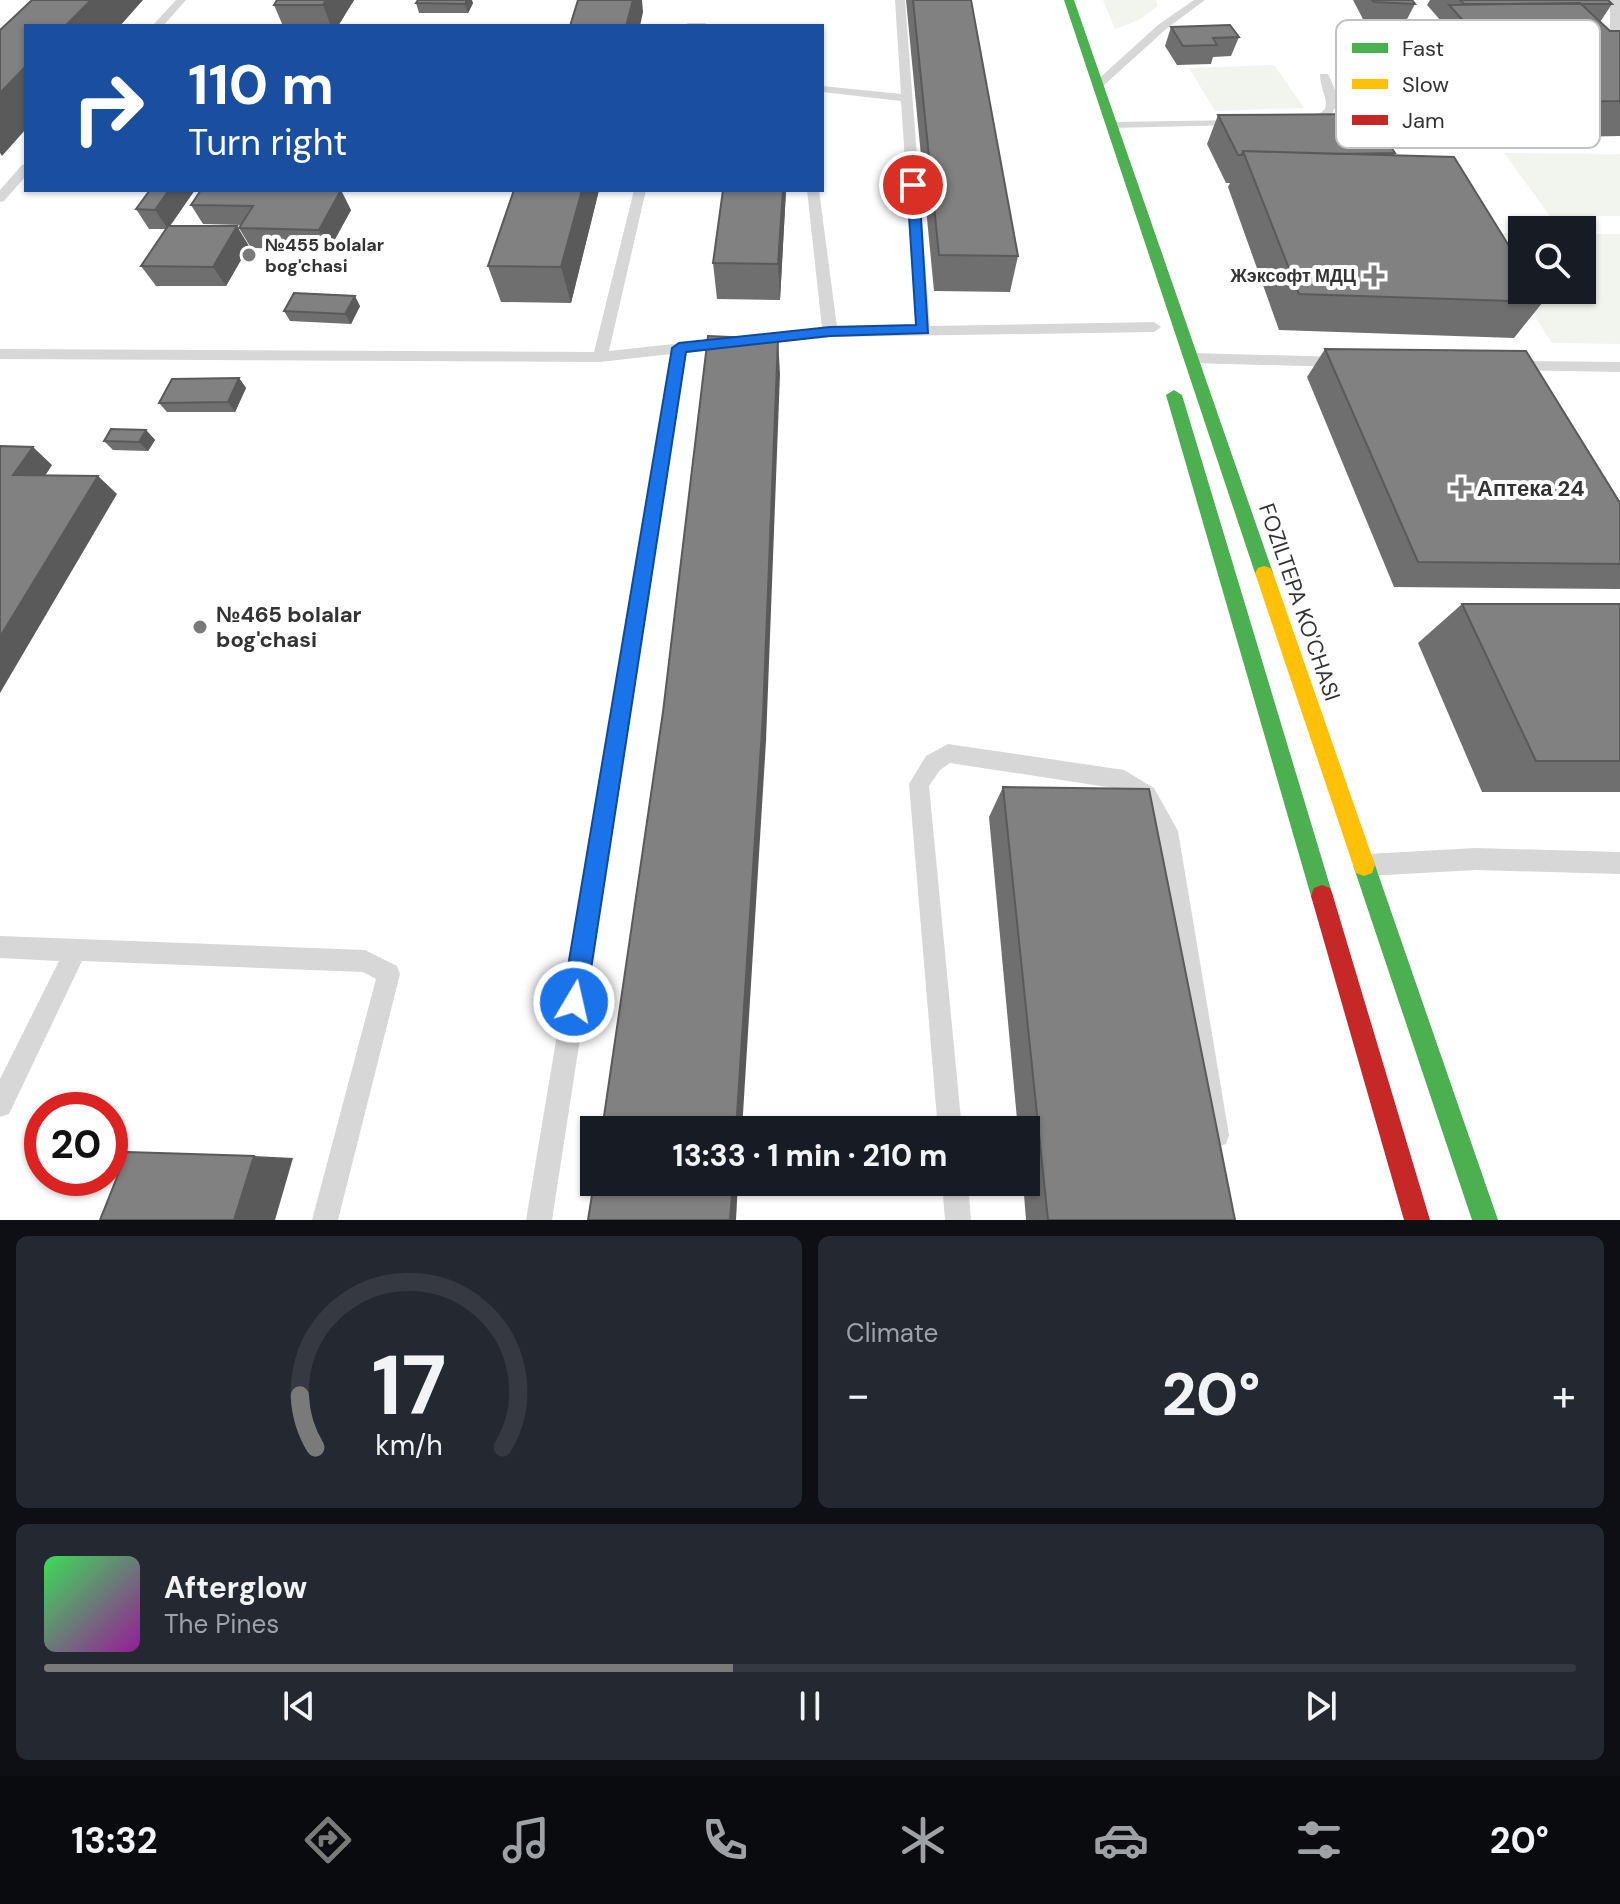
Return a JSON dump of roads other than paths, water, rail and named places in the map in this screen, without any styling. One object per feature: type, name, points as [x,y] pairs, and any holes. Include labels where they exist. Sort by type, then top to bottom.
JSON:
[{"type":"main road","points":[[1050,0],[1059,30]]},
{"type":"main road","name":"FOZILTEPA KO'CHASI","points":[[1069,0],[1485,1220]]},
{"type":"main road","points":[[1167,373],[1417,1220]]},
{"type":"lane","points":[[159,24],[181,0]]},
{"type":"lane","points":[[900,0],[923,330]]},
{"type":"lane","points":[[1098,85],[1162,27],[1200,0]]},
{"type":"lane","points":[[1600,36],[1615,30],[1615,0]]},
{"type":"lane","points":[[1291,120],[1320,120],[1329,112],[1333,99],[1324,76]]},
{"type":"lane","points":[[824,89],[907,98]]},
{"type":"lane","points":[[1112,125],[1246,121]]},
{"type":"lane","points":[[0,198],[6,183],[24,170]]},
{"type":"lane","points":[[600,357],[640,192]]},
{"type":"lane","points":[[813,192],[830,332]]},
{"type":"lane","points":[[0,354],[600,357],[830,332],[1153,327]]},
{"type":"lane","points":[[539,1220],[679,348]]},
{"type":"lane","points":[[1191,358],[1365,363]]},
{"type":"lane","points":[[1502,366],[1620,367]]},
{"type":"lane","points":[[949,1116],[919,784],[933,763],[948,753],[1124,780],[1147,795],[1168,831],[1221,1158]]},
{"type":"lane","points":[[1364,865],[1476,859],[1620,863]]},
{"type":"lane","points":[[0,947],[365,961],[389,974],[325,1220]]},
{"type":"lane","points":[[0,1105],[76,950]]},
{"type":"lane","points":[[956,1196],[958,1220]]},
{"type":"place","name":"№455 bolalar bog'chasi","points":[[249,255]]},
{"type":"place","name":"Жэксофт МДЦ","points":[[1374,276]]},
{"type":"place","name":"Аптека 24","points":[[1461,488]]},
{"type":"place","name":"№465 bolalar bog'chasi","points":[[200,627]]}]
